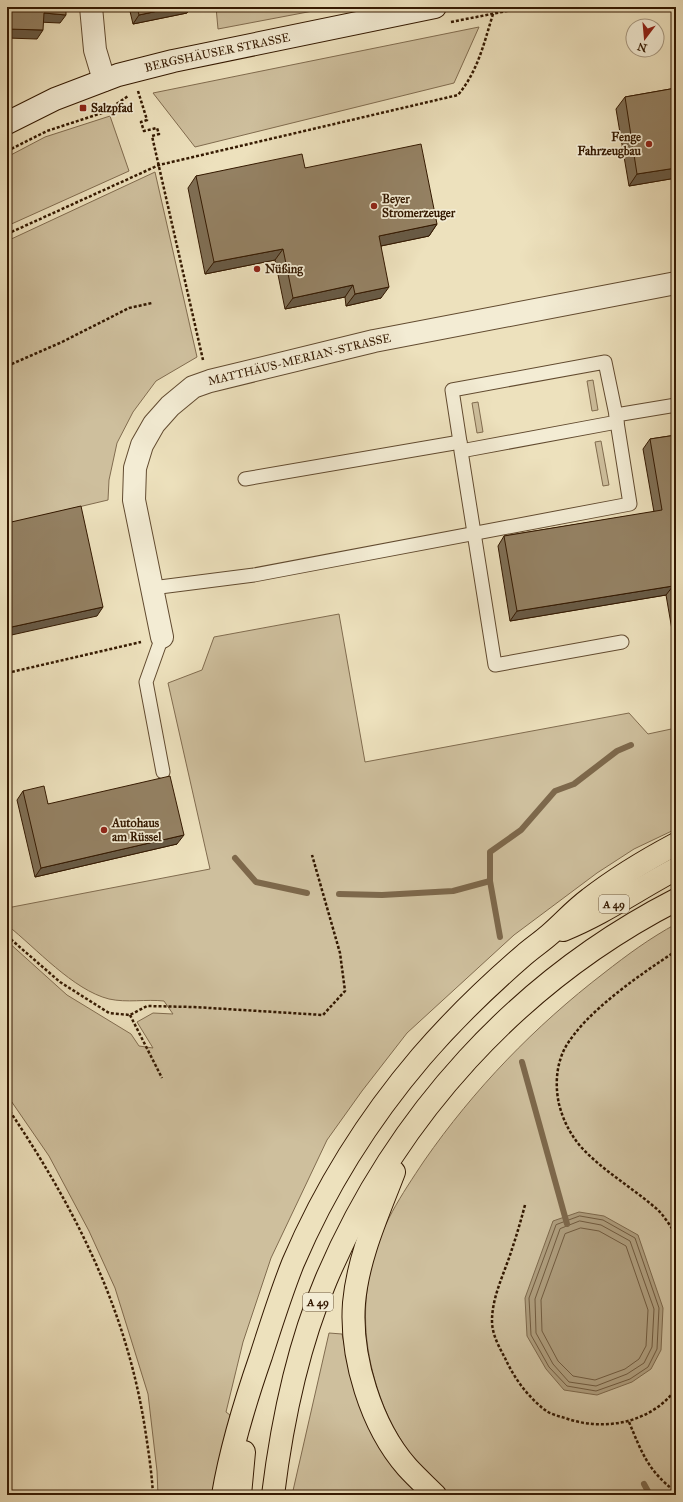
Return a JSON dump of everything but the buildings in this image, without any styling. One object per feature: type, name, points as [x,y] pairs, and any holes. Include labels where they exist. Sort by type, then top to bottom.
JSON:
[{"type":"highway","points":[[550,935],[570,914],[590,898],[653,857],[676,844]]},
{"type":"highway","name":"A 49","points":[[240,1495],[249,1414],[261,1354],[276,1308],[314,1218],[362,1135],[395,1090],[454,1021],[525,954],[550,935],[602,912],[646,885],[676,869]]},
{"type":"highway","name":"A 49","points":[[273,1495],[279,1450],[291,1388],[306,1336],[325,1281],[344,1240],[372,1189],[411,1128],[446,1082],[475,1051],[527,1001],[572,965],[613,936],[676,900]]},
{"type":"highway","points":[[411,1128],[366,1246],[354,1303],[355,1331],[367,1396],[380,1427],[406,1466],[435,1495]]},
{"type":"highway","points":[[223,1495],[228,1464],[238,1424],[261,1354]]},
{"type":"street","points":[[91,7],[95,50],[104,80]]},
{"type":"street","name":"BERGSHÄUSER STRASSE","points":[[7,123],[55,99],[104,80],[132,72],[240,47],[435,7]]},
{"type":"street","name":"MATTHÄUS-MERIAN-STRASSE","points":[[162,637],[134,500],[135,468],[142,445],[154,424],[170,406],[193,388],[210,381],[374,341],[676,283]]},
{"type":"lane","points":[[152,588],[254,575],[474,534],[630,504],[606,362],[452,390],[474,534],[495,665],[622,642]]},
{"type":"lane","points":[[245,479],[461,446],[616,418],[676,405]]},
{"type":"lane","points":[[162,637],[146,682],[163,772]]},
{"type":"path","points":[[7,234],[159,165],[458,95],[469,81],[478,63],[493,14]]},
{"type":"path","points":[[132,72],[147,120],[141,122],[144,131],[158,128],[159,134],[152,136],[203,360]]},
{"type":"path","points":[[7,366],[62,342],[129,308],[152,303]]},
{"type":"path","points":[[7,674],[162,637]]},
{"type":"path","points":[[7,936],[60,982],[109,1013],[130,1015],[147,1006],[194,1007],[323,1015],[345,991],[340,953],[312,855]]},
{"type":"path","points":[[676,951],[652,967],[602,1007],[577,1031],[565,1049],[558,1066],[557,1093],[563,1121],[580,1146],[608,1171],[659,1211],[676,1234]]},
{"type":"path","points":[[130,1015],[162,1078]]},
{"type":"path","points":[[7,1107],[38,1152],[85,1238],[117,1312],[140,1395],[153,1495]]},
{"type":"path","points":[[524,1205],[513,1248],[495,1296],[492,1322],[496,1340],[508,1366],[531,1398],[547,1411],[572,1421],[600,1425],[629,1422],[654,1411],[670,1397],[676,1389]]},
{"type":"path","points":[[629,1422],[644,1456],[660,1480],[676,1492]]},
{"type":"shaded area","points":[[216,7],[334,7],[218,29]]},
{"type":"shaded area","points":[[479,27],[454,83],[195,147],[153,93]]},
{"type":"shaded area","points":[[110,116],[129,171],[7,226],[7,157],[45,137]]},
{"type":"shaded area","points":[[155,172],[197,357],[156,381],[133,412],[117,443],[109,480],[108,500],[7,524],[7,241]]},
{"type":"shaded area","points":[[593,380],[598,410],[592,411],[587,381]]},
{"type":"shaded area","points":[[478,402],[483,432],[477,433],[472,403]]},
{"type":"shaded area","points":[[601,441],[609,485],[603,486],[595,442]]},
{"type":"shaded area","points":[[339,614],[365,762],[629,713],[648,734],[676,728],[676,829],[634,849],[597,873],[514,935],[407,1033],[362,1091],[327,1140],[271,1258],[243,1342],[226,1412],[230,1415],[217,1495],[158,1495],[157,1471],[148,1394],[115,1288],[89,1231],[49,1156],[7,1095],[7,941],[67,995],[131,1034],[139,1046],[153,1048],[137,1022],[153,1013],[173,1014],[164,1001],[123,1001],[109,999],[82,987],[55,967],[7,925],[7,908],[210,869],[168,683],[202,670],[214,637]]},
{"type":"shaded area","points":[[676,924],[676,1495],[450,1495],[417,1463],[399,1437],[385,1410],[371,1364],[366,1332],[366,1300],[371,1267],[385,1225],[424,1161],[443,1134],[507,1060],[579,993],[630,953]]},
{"type":"shaded area","points":[[329,1333],[342,1334],[353,1386],[362,1410],[423,1495],[292,1495]]},
{"type":"water","points":[[579,1212],[604,1216],[638,1235],[663,1308],[661,1350],[651,1369],[632,1382],[597,1395],[564,1390],[546,1369],[527,1336],[525,1298],[553,1221]]},
{"type":"waterway","points":[[500,937],[490,881],[490,852],[521,830],[555,791],[574,784],[617,751],[631,745]]},
{"type":"waterway","points":[[235,858],[256,882],[307,893]]},
{"type":"waterway","points":[[339,894],[382,895],[453,891],[490,881]]},
{"type":"waterway","points":[[522,1062],[567,1224]]},
{"type":"waterway","points":[[644,1484],[650,1495]]},
{"type":"place","name":"Salzpfad","points":[[83,108]]},
{"type":"place","name":"Fenge Fahrzeugbau","points":[[649,144]]},
{"type":"place","name":"Beyer Stromerzeuger","points":[[374,206]]},
{"type":"place","name":"Nüßing","points":[[257,269]]},
{"type":"place","name":"Autohaus am Rüssel","points":[[104,830]]}]
